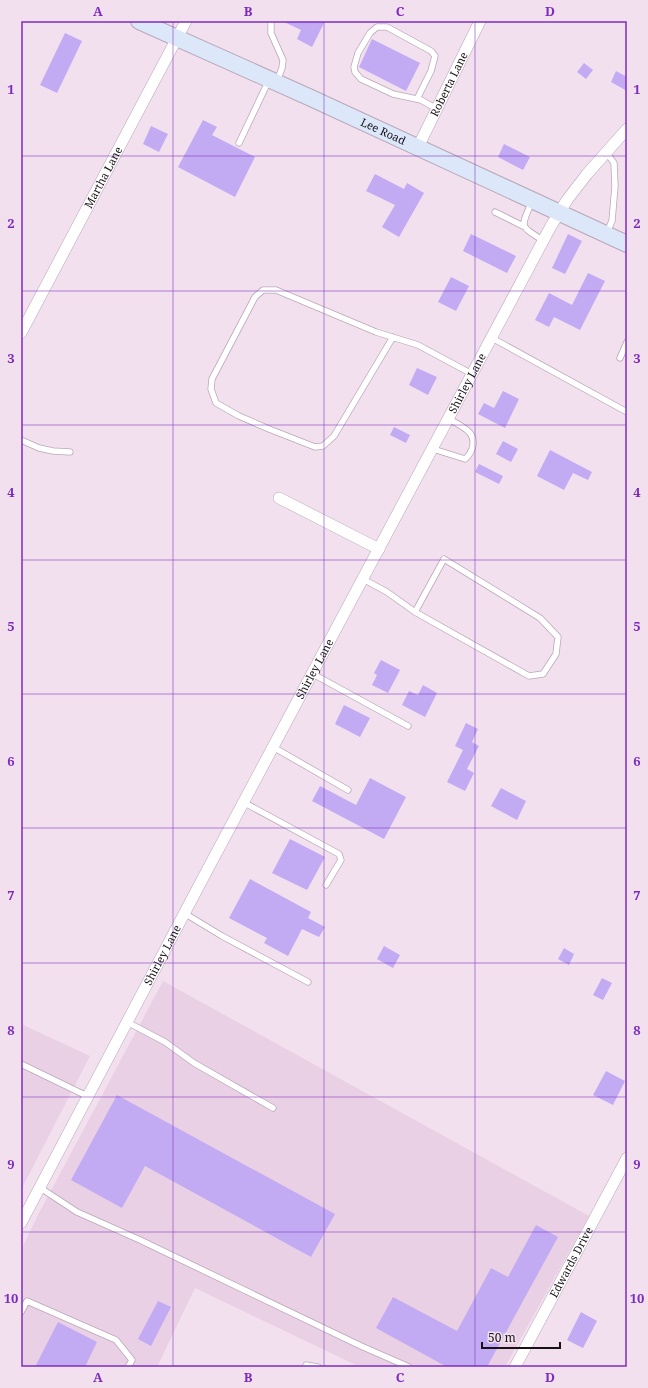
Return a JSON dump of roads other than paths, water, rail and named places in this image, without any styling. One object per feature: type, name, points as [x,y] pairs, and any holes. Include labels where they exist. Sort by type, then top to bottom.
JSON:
[{"type":"main road","name":"Lee Road","points":[[139,21],[418,147],[627,244]]},
{"type":"street","name":"Martha Lane","points":[[21,333],[24,321],[186,21]]},
{"type":"street","name":"Roberta Lane","points":[[418,147],[480,21]]},
{"type":"street","name":"Shirley Lane","points":[[21,1223],[184,913],[544,240],[567,200],[627,128]]},
{"type":"street","points":[[279,498],[379,549]]},
{"type":"street","name":"Edwards Drive","points":[[515,1367],[627,1158]]},
{"type":"lane","points":[[239,143],[273,81],[282,68],[283,60],[273,41],[271,21]]},
{"type":"lane","points":[[417,99],[431,71],[435,56],[431,51],[386,27],[377,27],[370,33],[358,53],[354,67],[355,72],[361,79],[393,94],[417,99],[437,109]]},
{"type":"lane","points":[[606,152],[614,163],[615,186],[612,221],[606,235]]},
{"type":"lane","points":[[523,226],[532,200]]},
{"type":"lane","points":[[495,212],[523,226],[525,229],[544,240]]},
{"type":"lane","points":[[393,337],[334,436],[323,446],[315,447],[239,416],[216,404],[211,389],[212,380],[255,297],[263,290],[276,290],[376,332],[393,337],[418,345],[472,375]]},
{"type":"lane","points":[[492,338],[627,412]]},
{"type":"lane","points":[[620,358],[627,342]]},
{"type":"lane","points":[[433,449],[458,458],[465,459],[470,455],[474,443],[472,436],[466,429],[449,419]]},
{"type":"lane","points":[[21,440],[39,448],[70,452]]},
{"type":"lane","points":[[363,579],[387,592],[415,612],[529,676],[543,674],[556,654],[558,637],[540,618],[444,559],[415,612]]},
{"type":"lane","points":[[312,674],[408,726]]},
{"type":"lane","points":[[273,747],[348,790]]},
{"type":"lane","points":[[244,802],[339,854],[341,860],[326,885]]},
{"type":"lane","points":[[184,913],[222,936],[308,982]]},
{"type":"lane","points":[[127,1022],[165,1042],[194,1063],[273,1108]]},
{"type":"lane","points":[[21,1064],[87,1096]]},
{"type":"lane","points":[[39,1187],[77,1212],[140,1240],[408,1367]]},
{"type":"lane","points":[[21,1312],[26,1301],[116,1340],[132,1360],[128,1367]]},
{"type":"lane","points":[[305,1367],[306,1365],[318,1367]]}]
